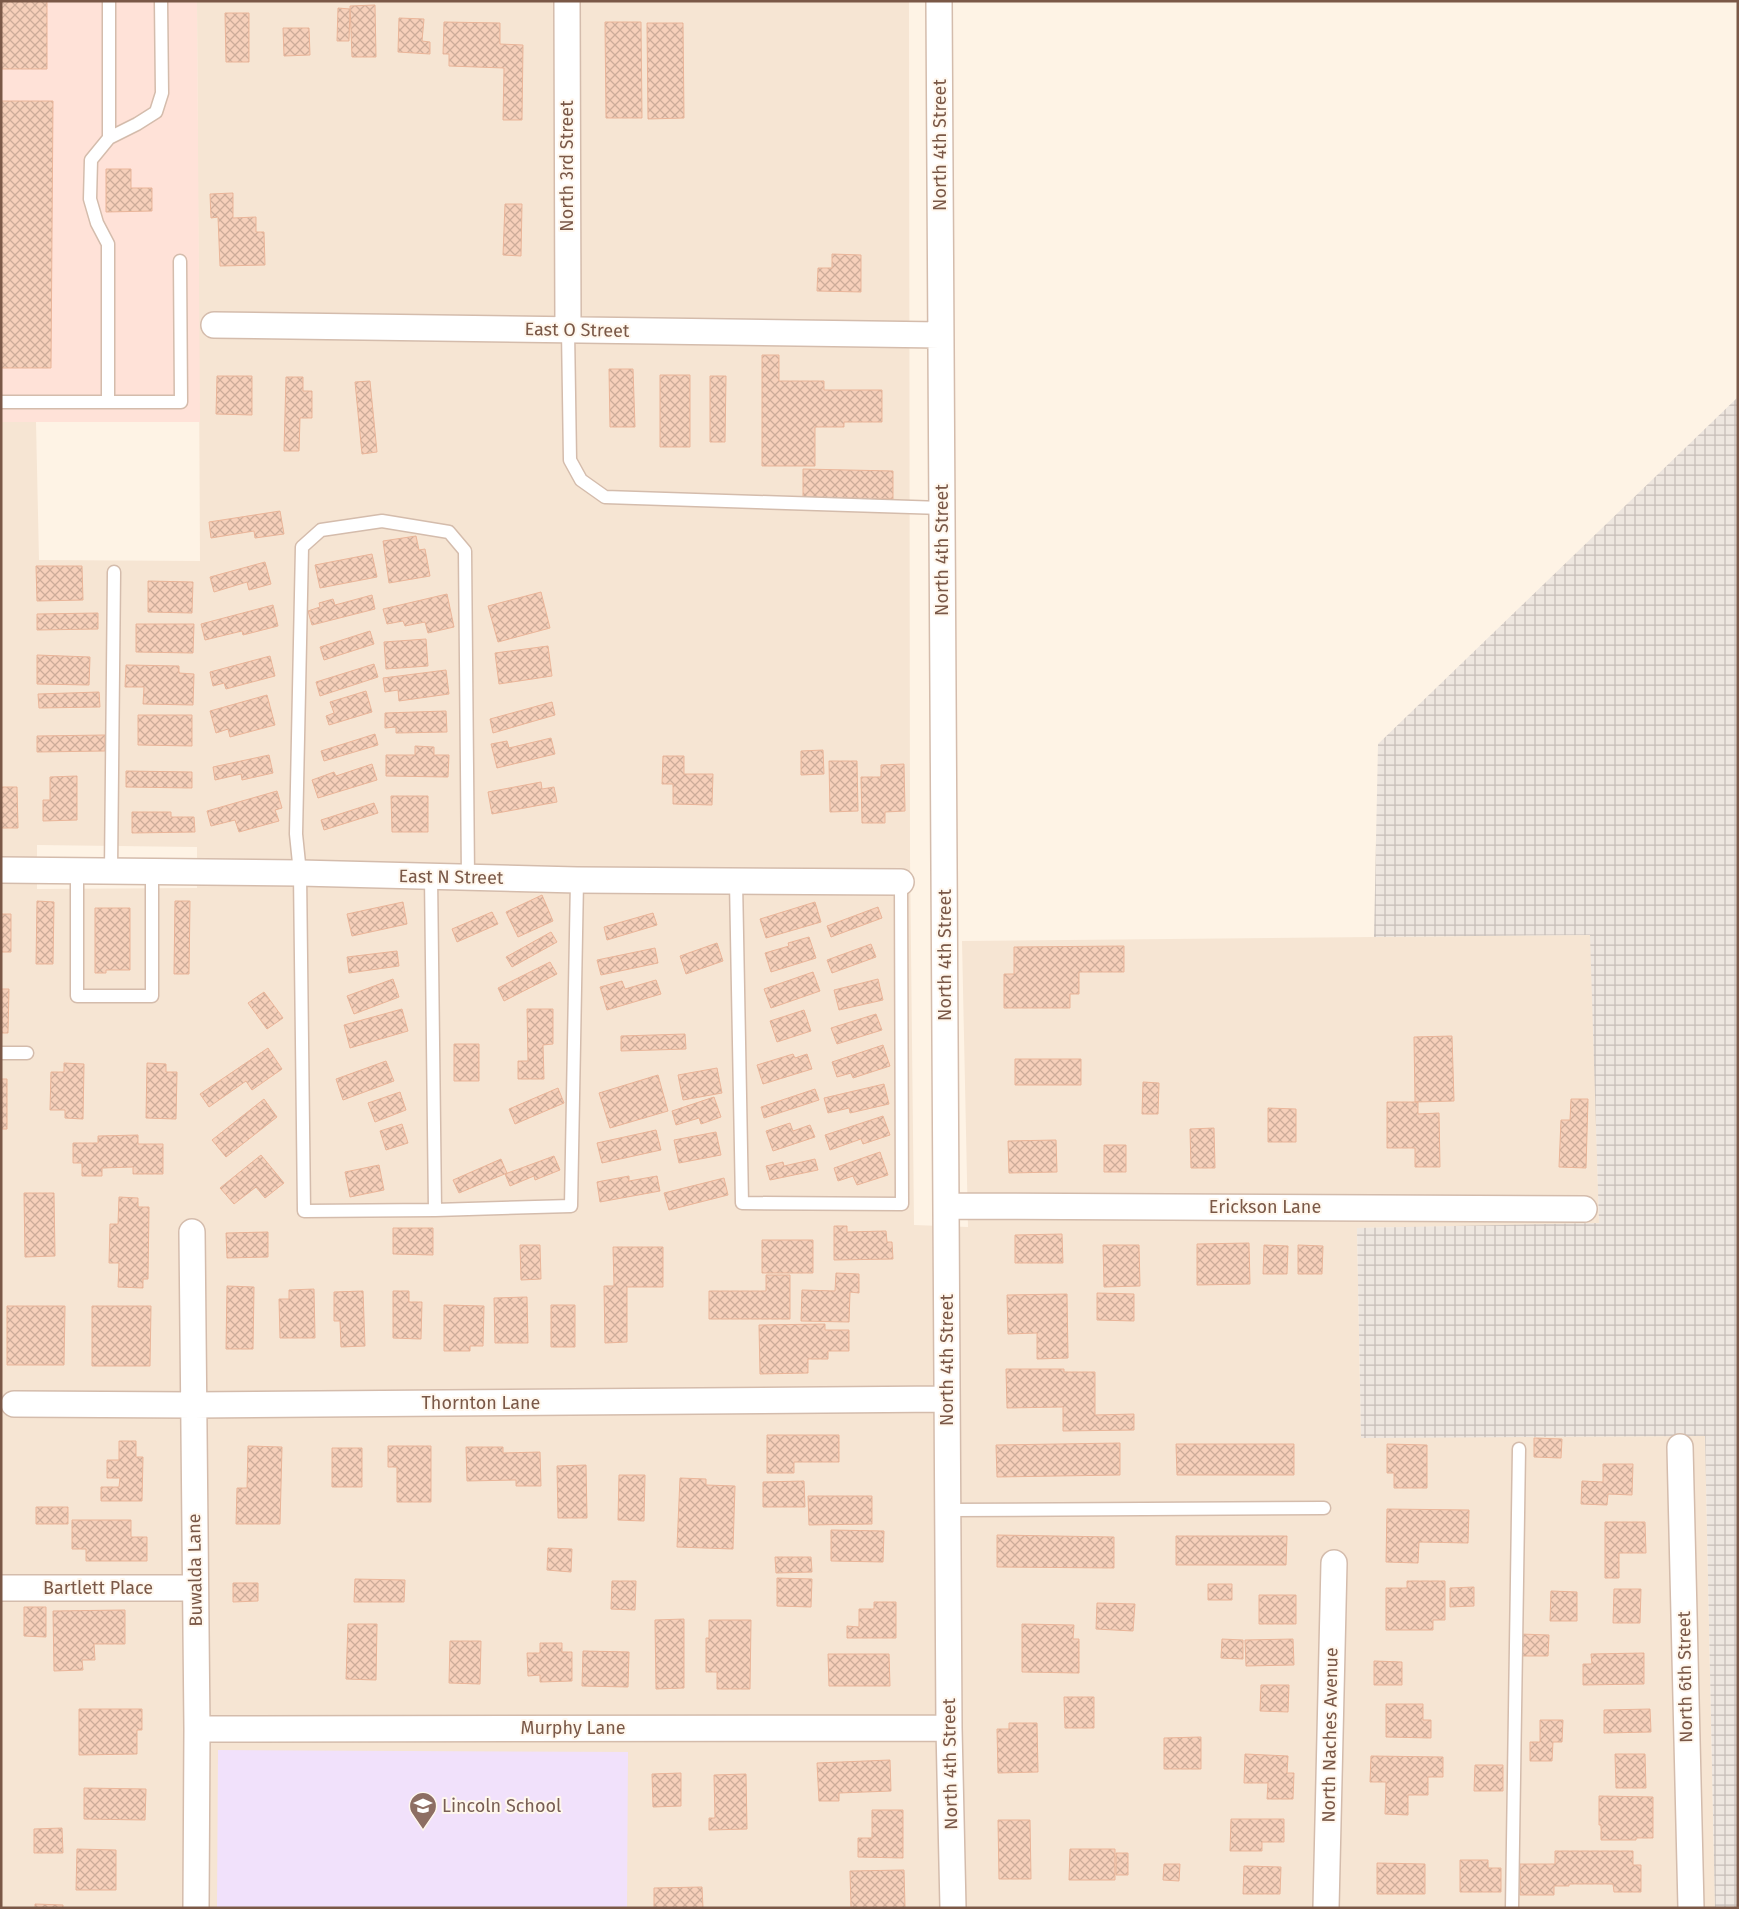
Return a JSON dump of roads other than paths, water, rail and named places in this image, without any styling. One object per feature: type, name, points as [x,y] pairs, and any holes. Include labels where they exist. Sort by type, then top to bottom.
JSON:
[{"type":"street","name":"North 3rd Street","points":[[567,1],[568,330]]},
{"type":"street","name":"North 4th Street","points":[[939,1],[947,1399],[953,1908]]},
{"type":"street","name":"East O Street","points":[[214,325],[940,335]]},
{"type":"street","name":"East N Street","points":[[1,870],[300,873],[578,880],[901,882]]},
{"type":"street","name":"Erickson Lane","points":[[947,1206],[1584,1209]]},
{"type":"street","name":"Buwalda Lane","points":[[192,1232],[197,1729],[196,1908]]},
{"type":"street","name":"Thornton Lane","points":[[14,1404],[193,1405],[947,1399]]},
{"type":"street","name":"North 6th Street","points":[[1680,1447],[1691,1908]]},
{"type":"street","name":"North Naches Avenue","points":[[1326,1908],[1334,1562]]},
{"type":"street","name":"Bartlett Place","points":[[1,1588],[195,1588]]},
{"type":"street","name":"Murphy Lane","points":[[197,1729],[950,1728]]},
{"type":"lane","points":[[109,1],[109,138]]},
{"type":"lane","points":[[108,402],[108,244],[90,199],[91,160],[109,138],[156,112],[162,93],[161,1]]},
{"type":"lane","points":[[1,402],[181,402],[180,261]]},
{"type":"lane","points":[[568,330],[570,460],[581,480],[605,497],[942,508]]},
{"type":"lane","points":[[468,877],[464,551],[448,532],[382,522],[322,530],[302,548],[296,834],[300,873],[304,1211],[571,1206],[578,880]]},
{"type":"lane","points":[[111,871],[114,572]]},
{"type":"lane","points":[[77,871],[77,996],[152,996],[152,872]]},
{"type":"lane","points":[[431,876],[435,1210]]},
{"type":"lane","points":[[736,881],[742,1203],[902,1204],[901,882]]},
{"type":"lane","points":[[1,1053],[27,1053]]},
{"type":"lane","points":[[1512,1908],[1519,1450]]},
{"type":"lane","points":[[948,1510],[1324,1508]]},
{"type":"place","name":"Lincoln School","points":[[423,1830]]}]
